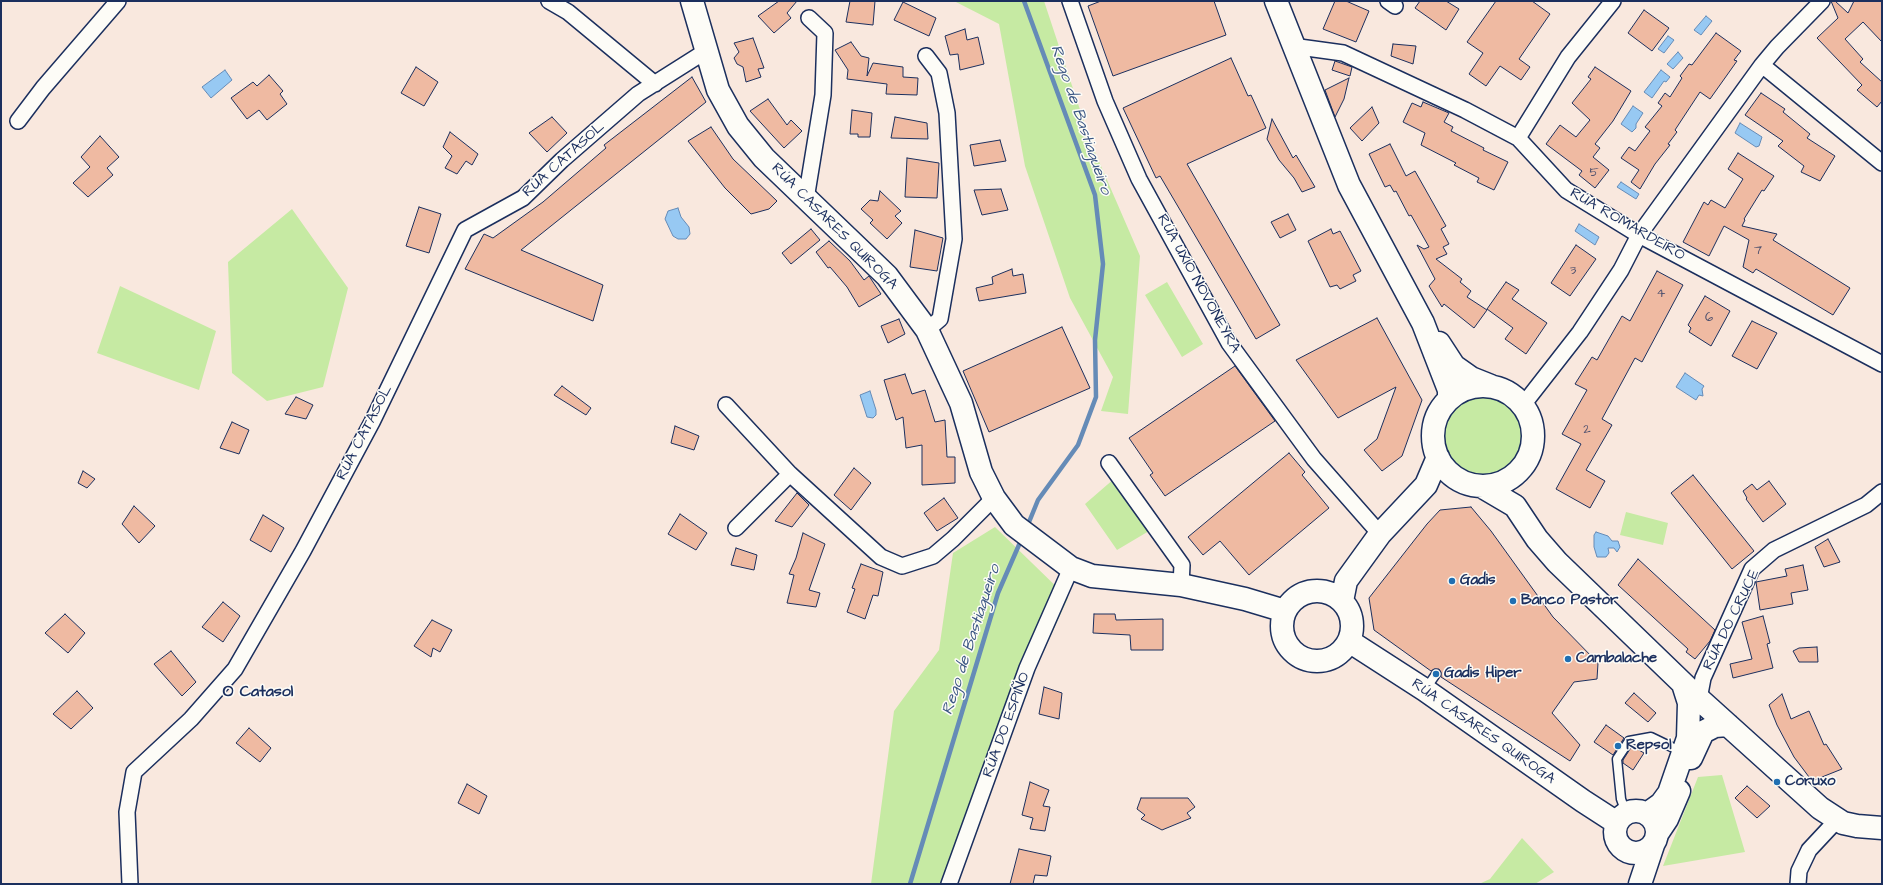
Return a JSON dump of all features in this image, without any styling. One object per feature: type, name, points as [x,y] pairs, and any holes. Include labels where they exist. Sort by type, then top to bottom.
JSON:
[{"type":"street","points":[[18,121],[43,88],[118,1]]},
{"type":"street","points":[[549,1],[568,12],[654,84]]},
{"type":"street","name":"RÚA CASARES QUIROGA","points":[[692,1],[718,90],[738,126],[764,158],[887,276],[927,330],[961,403],[981,472],[994,498],[1014,525],[1071,568],[1092,576],[1181,585],[1284,611]]},
{"type":"street","name":"RÚA UXÍO NOVONEYRA","points":[[1070,1],[1105,101],[1139,179],[1229,343],[1314,459],[1380,534]]},
{"type":"street","points":[[1276,1],[1292,46],[1349,185],[1423,323],[1454,366],[1471,378],[1510,394],[1523,406],[1531,422],[1533,444],[1526,463],[1508,480],[1495,485],[1481,486]]},
{"type":"street","points":[[1518,138],[1568,57],[1613,1]]},
{"type":"street","points":[[1523,406],[1580,332],[1621,270],[1640,235],[1762,65],[1777,47],[1822,1]]},
{"type":"street","points":[[806,199],[823,95],[825,33],[809,18]]},
{"type":"street","name":"RÚA ROMARDEIRO","points":[[1292,46],[1343,53],[1465,110],[1518,138],[1566,190],[1640,235],[1882,364]]},
{"type":"street","name":"RÚA CATASOL","points":[[130,884],[127,812],[134,772],[191,719],[235,669],[303,551],[372,422],[465,230],[523,198],[562,160],[638,94],[706,51]]},
{"type":"street","points":[[926,56],[939,73],[947,113],[954,239],[940,319],[927,330]]},
{"type":"street","points":[[1762,65],[1882,163]]},
{"type":"street","points":[[1423,323],[1448,390],[1449,399]]},
{"type":"street","points":[[1492,386],[1469,388],[1449,399],[1439,411],[1434,426],[1433,442],[1438,457],[1446,470],[1459,480],[1481,486],[1515,506],[1537,539],[1558,562],[1683,684],[1820,808],[1837,820],[1857,826],[1882,828]]},
{"type":"street","points":[[726,405],[790,474],[881,557],[902,566],[932,556],[953,539],[994,498]]},
{"type":"street","points":[[1338,591],[1380,534],[1426,485],[1438,457]]},
{"type":"street","points":[[1109,463],[1182,565],[1181,585]]},
{"type":"street","points":[[1518,472],[1519,484],[1558,562]]},
{"type":"street","points":[[736,528],[790,474]]},
{"type":"street","points":[[1426,485],[1459,480]]},
{"type":"street","name":"RÚA DO CRUCE","points":[[1699,699],[1704,678],[1752,569],[1774,550],[1866,504],[1882,492]]},
{"type":"street","name":"RÚA DO ESPIÑO","points":[[949,884],[1028,668],[1071,568]]},
{"type":"street","points":[[1313,590],[1338,591],[1352,620],[1352,630],[1349,641],[1343,650],[1334,657],[1318,661],[1302,658],[1293,652],[1286,643],[1282,633],[1281,622],[1284,611],[1291,601],[1301,594],[1313,590]]},
{"type":"street","name":"RÚA CASARES QUIROGA","points":[[1349,641],[1430,682],[1583,802],[1630,817]]},
{"type":"street","points":[[1640,882],[1639,867],[1632,853],[1619,845],[1615,831],[1630,817],[1661,804],[1669,793],[1688,738],[1690,722],[1689,703],[1683,684]]},
{"type":"street","points":[[1632,853],[1644,852],[1655,839],[1667,819],[1683,781],[1694,749],[1704,732],[1715,726],[1728,725]]},
{"type":"street","points":[[1630,817],[1656,826],[1655,839],[1640,882]]},
{"type":"street","points":[[1798,884],[1799,871],[1809,850],[1837,820]]},
{"type":"lane","points":[[1630,817],[1621,799],[1617,759],[1630,741],[1651,737],[1683,753]]},
{"type":"green space","points":[[954,1],[1044,1],[1091,143],[1140,256],[1128,414],[1101,411],[1113,377],[1070,298],[1025,166],[999,24]]},
{"type":"green space","points":[[292,209],[348,288],[323,387],[267,401],[232,373],[228,262]]},
{"type":"green space","points":[[1167,282],[1203,344],[1182,357],[1145,295]]},
{"type":"green space","points":[[120,286],[216,331],[199,390],[97,353]]},
{"type":"green space","points":[[1484,394],[1500,397],[1513,406],[1522,419],[1525,435],[1522,451],[1513,464],[1500,473],[1484,476],[1468,473],[1455,464],[1446,451],[1443,435],[1446,419],[1455,406],[1468,397]]},
{"type":"green space","points":[[1115,478],[1149,531],[1117,550],[1085,504]]},
{"type":"green space","points":[[1626,512],[1668,523],[1663,545],[1620,535]]},
{"type":"green space","points":[[995,527],[1068,598],[1008,729],[953,884],[871,884],[894,711],[939,650],[953,553]]},
{"type":"green space","points":[[1722,775],[1745,852],[1663,866],[1698,777]]},
{"type":"green space","points":[[1522,838],[1554,872],[1535,884],[1479,884],[1490,879]]},
{"type":"water","points":[[1706,16],[1712,21],[1701,35],[1694,30]]},
{"type":"water","points":[[1668,36],[1674,40],[1664,53],[1658,49]]},
{"type":"water","points":[[1678,52],[1683,58],[1673,69],[1667,64]]},
{"type":"water","points":[[225,70],[232,80],[211,98],[202,87]]},
{"type":"water","points":[[1661,70],[1670,77],[1666,82],[1664,81],[1652,98],[1644,92]]},
{"type":"water","points":[[1633,106],[1643,113],[1636,124],[1636,128],[1632,132],[1621,124]]},
{"type":"water","points":[[1740,123],[1762,137],[1759,146],[1756,147],[1735,133]]},
{"type":"water","points":[[1621,182],[1639,194],[1636,199],[1617,187]]},
{"type":"water","points":[[678,208],[681,217],[689,227],[690,234],[686,239],[678,239],[673,236],[665,219],[668,211]]},
{"type":"water","points":[[1579,224],[1599,237],[1595,245],[1575,231]]},
{"type":"water","points":[[1685,373],[1704,386],[1702,389],[1703,396],[1699,395],[1696,400],[1676,387]]},
{"type":"water","points":[[870,391],[876,410],[876,415],[873,418],[867,417],[860,395]]},
{"type":"water","points":[[1596,532],[1608,536],[1612,541],[1618,541],[1620,547],[1617,552],[1614,548],[1608,548],[1609,553],[1606,557],[1597,557],[1594,547],[1594,535]]},
{"type":"building","points":[[779,1],[797,1],[787,13],[791,18],[774,33],[758,16]]},
{"type":"building","points":[[850,1],[875,1],[873,25],[846,22]]},
{"type":"building","points":[[1101,1],[1214,1],[1226,35],[1113,76],[1088,6]]},
{"type":"building","points":[[1335,1],[1346,1],[1369,11],[1356,42],[1323,29]]},
{"type":"building","points":[[1420,1],[1446,1],[1459,9],[1446,30],[1415,8]]},
{"type":"building","points":[[1496,1],[1532,1],[1550,14],[1519,59],[1530,67],[1521,80],[1500,66],[1486,86],[1469,74],[1483,53],[1467,42]]},
{"type":"building","points":[[1831,1],[1835,1],[1848,13],[1854,1],[1882,1],[1882,42],[1863,22],[1845,39],[1863,59],[1860,62],[1882,82],[1882,101],[1877,107],[1857,90],[1862,85],[1817,38],[1838,18]]},
{"type":"building","points":[[903,2],[936,18],[929,36],[894,20]]},
{"type":"building","points":[[1644,10],[1669,28],[1652,51],[1628,33]]},
{"type":"building","points":[[965,29],[967,40],[978,37],[984,64],[960,70],[958,54],[950,55],[945,36]]},
{"type":"building","points":[[1716,33],[1741,51],[1734,60],[1737,61],[1710,99],[1700,92],[1675,130],[1677,132],[1668,144],[1670,145],[1655,164],[1640,189],[1631,182],[1639,170],[1621,158],[1629,147],[1635,151],[1650,131],[1645,127],[1662,106],[1658,103],[1665,93],[1670,97],[1682,78],[1680,76],[1689,64],[1692,65]]},
{"type":"building","points":[[753,38],[764,68],[758,69],[761,77],[746,82],[743,67],[737,64],[734,58],[739,52],[734,43]]},
{"type":"building","points":[[851,42],[861,56],[869,58],[867,76],[873,63],[903,67],[903,77],[918,78],[917,95],[886,94],[887,84],[847,79],[848,70],[835,50]]},
{"type":"building","points":[[1393,44],[1416,46],[1413,64],[1391,56]]},
{"type":"building","points":[[1231,58],[1248,96],[1251,95],[1266,128],[1187,164],[1280,325],[1256,339],[1160,176],[1156,178],[1123,108]]},
{"type":"building","points":[[1335,61],[1352,67],[1350,76],[1332,70]]},
{"type":"building","points":[[416,67],[438,82],[424,106],[401,93]]},
{"type":"building","points":[[1595,67],[1631,91],[1613,121],[1595,144],[1600,148],[1593,157],[1609,170],[1595,188],[1579,175],[1582,171],[1546,144],[1560,125],[1576,137],[1590,120],[1572,103],[1591,79],[1588,77]]},
{"type":"building","points":[[269,75],[283,91],[280,94],[287,104],[267,120],[259,110],[247,119],[231,98],[253,82],[257,86]]},
{"type":"building","points":[[692,77],[706,102],[521,250],[603,285],[593,321],[465,269],[484,234],[493,238],[543,202],[606,148],[604,145]]},
{"type":"building","points":[[1349,78],[1344,99],[1335,117],[1325,90]]},
{"type":"building","points":[[1761,93],[1785,109],[1783,112],[1810,134],[1807,138],[1835,156],[1820,181],[1801,172],[1804,166],[1778,146],[1783,141],[1745,115]]},
{"type":"building","points":[[768,99],[787,125],[791,120],[802,131],[784,148],[750,111]]},
{"type":"building","points":[[1423,102],[1449,113],[1444,122],[1453,127],[1451,131],[1484,148],[1483,150],[1508,162],[1494,190],[1477,182],[1479,178],[1454,165],[1456,163],[1421,145],[1425,133],[1403,122],[1412,103],[1421,107]]},
{"type":"building","points":[[1372,107],[1379,123],[1362,141],[1350,128]]},
{"type":"building","points":[[852,110],[872,113],[870,137],[858,137],[858,134],[850,134]]},
{"type":"building","points":[[552,117],[567,133],[547,152],[529,133]]},
{"type":"building","points":[[895,117],[927,123],[928,139],[891,138]]},
{"type":"building","points":[[1272,119],[1293,158],[1296,155],[1315,187],[1302,192],[1294,178],[1279,160],[1267,139]]},
{"type":"building","points":[[711,127],[733,159],[777,201],[769,209],[751,214],[725,188],[688,141]]},
{"type":"building","points":[[450,132],[478,154],[472,165],[466,161],[457,174],[445,168],[452,156],[443,147]]},
{"type":"building","points":[[100,136],[119,157],[107,168],[113,175],[88,197],[73,183],[90,167],[81,157]]},
{"type":"building","points":[[1000,140],[1006,161],[974,166],[970,145]]},
{"type":"building","points":[[1390,144],[1406,176],[1415,171],[1446,226],[1441,229],[1449,244],[1443,247],[1447,254],[1436,259],[1462,279],[1460,282],[1471,291],[1467,297],[1487,310],[1474,328],[1444,304],[1442,307],[1429,286],[1435,279],[1417,245],[1424,249],[1429,247],[1411,215],[1409,216],[1396,191],[1394,192],[1390,185],[1385,187],[1369,154]]},
{"type":"building","points":[[1738,153],[1774,176],[1764,191],[1762,190],[1744,219],[1745,220],[1742,226],[1777,234],[1773,240],[1850,288],[1833,315],[1756,269],[1753,273],[1743,267],[1749,240],[1724,226],[1709,256],[1683,242],[1704,202],[1708,205],[1711,200],[1725,208],[1743,179],[1728,169]]},
{"type":"building","points":[[907,158],[939,163],[937,198],[905,197]]},
{"type":"building","points":[[1001,189],[1008,210],[982,215],[974,190]]},
{"type":"building","points":[[880,191],[901,211],[895,216],[902,223],[887,239],[870,223],[873,220],[861,209],[870,200],[878,201]]},
{"type":"building","points":[[419,207],[441,214],[429,253],[406,246]]},
{"type":"building","points":[[1288,214],[1296,230],[1280,238],[1271,222]]},
{"type":"building","points":[[811,229],[820,240],[791,264],[782,253]]},
{"type":"building","points":[[1331,229],[1333,234],[1340,231],[1361,271],[1353,275],[1356,281],[1340,289],[1337,285],[1330,287],[1308,241]]},
{"type":"building","points":[[915,230],[943,238],[937,271],[910,267]]},
{"type":"building","points":[[829,241],[850,261],[864,280],[869,276],[881,294],[859,307],[847,287],[830,267],[828,268],[816,252]]},
{"type":"building","points":[[1576,245],[1596,259],[1570,296],[1551,283]]},
{"type":"building","points":[[1012,269],[1013,276],[1023,274],[1026,293],[979,301],[976,288],[993,284],[992,277]]},
{"type":"building","points":[[1657,271],[1683,285],[1642,362],[1635,358],[1602,419],[1612,425],[1586,470],[1605,481],[1590,508],[1556,489],[1581,444],[1562,434],[1587,390],[1575,384],[1592,357],[1597,360],[1622,316],[1630,321]]},
{"type":"building","points":[[1506,282],[1519,290],[1512,299],[1547,323],[1526,354],[1505,339],[1513,328],[1487,309]]},
{"type":"building","points":[[1705,296],[1730,311],[1711,346],[1689,332],[1691,328],[1688,325]]},
{"type":"building","points":[[1377,318],[1422,400],[1402,456],[1382,471],[1364,450],[1377,439],[1396,387],[1338,418],[1296,360]]},
{"type":"building","points":[[899,319],[905,334],[888,343],[881,326]]},
{"type":"building","points":[[1752,321],[1777,333],[1757,369],[1732,356]]},
{"type":"building","points":[[1062,327],[1090,388],[989,432],[963,371]]},
{"type":"building","points":[[1235,366],[1275,421],[1165,496],[1150,475],[1153,473],[1129,438]]},
{"type":"building","points":[[905,374],[912,394],[925,390],[935,422],[945,420],[947,457],[955,457],[955,483],[922,485],[922,445],[906,448],[903,417],[896,420],[884,380]]},
{"type":"building","points":[[562,386],[591,408],[586,415],[554,395]]},
{"type":"building","points":[[296,397],[313,405],[306,419],[285,414]]},
{"type":"building","points":[[232,422],[249,430],[239,454],[220,448]]},
{"type":"building","points":[[675,426],[699,436],[694,450],[671,443]]},
{"type":"building","points":[[1289,453],[1305,472],[1302,475],[1329,508],[1249,575],[1220,541],[1203,555],[1188,537]]},
{"type":"building","points":[[854,468],[871,483],[851,510],[834,495]]},
{"type":"building","points":[[83,471],[95,479],[87,488],[78,483]]},
{"type":"building","points":[[1693,475],[1754,551],[1732,569],[1671,493]]},
{"type":"building","points":[[1769,481],[1786,504],[1763,522],[1746,499],[1747,498],[1743,491],[1752,484],[1757,490]]},
{"type":"building","points":[[797,493],[809,505],[792,527],[775,521]]},
{"type":"building","points":[[944,498],[958,518],[937,531],[924,513]]},
{"type":"building","points":[[134,506],[155,526],[139,543],[122,524]]},
{"type":"building","points":[[1471,507],[1491,531],[1553,617],[1598,663],[1597,679],[1574,682],[1552,713],[1580,745],[1570,761],[1441,677],[1441,672],[1439,669],[1434,669],[1431,671],[1374,630],[1369,598],[1427,524],[1440,510]]},
{"type":"building","points":[[680,514],[707,533],[696,550],[668,534]]},
{"type":"building","points":[[263,515],[284,528],[271,552],[250,540]]},
{"type":"building","points":[[803,533],[825,544],[809,590],[820,593],[816,607],[787,603],[794,575],[789,574],[796,558]]},
{"type":"building","points":[[1828,539],[1840,562],[1824,567],[1815,547]]},
{"type":"building","points":[[736,548],[757,555],[754,570],[731,565]]},
{"type":"building","points":[[1638,559],[1715,630],[1710,641],[1695,659],[1686,652],[1688,649],[1618,585]]},
{"type":"building","points":[[861,564],[883,572],[878,596],[873,595],[865,619],[847,612],[855,589],[852,588]]},
{"type":"building","points":[[1803,565],[1808,590],[1791,593],[1793,604],[1760,610],[1756,582],[1787,576],[1785,569]]},
{"type":"building","points":[[223,602],[240,616],[223,642],[202,627]]},
{"type":"building","points":[[65,614],[85,633],[68,653],[45,633]]},
{"type":"building","points":[[1094,614],[1115,614],[1116,620],[1163,619],[1163,650],[1131,650],[1130,635],[1093,633]]},
{"type":"building","points":[[1763,616],[1770,643],[1767,644],[1773,668],[1733,678],[1730,664],[1752,659],[1742,622]]},
{"type":"building","points":[[432,620],[452,630],[440,652],[433,648],[431,657],[414,646]]},
{"type":"building","points":[[1817,647],[1818,662],[1799,662],[1793,651],[1799,648]]},
{"type":"building","points":[[171,651],[196,682],[182,696],[154,664]]},
{"type":"building","points":[[1044,687],[1062,693],[1059,719],[1039,714]]},
{"type":"building","points":[[77,691],[93,708],[71,729],[53,714]]},
{"type":"building","points":[[1634,693],[1656,713],[1648,722],[1625,703]]},
{"type":"building","points":[[1782,694],[1791,719],[1809,711],[1824,745],[1826,744],[1842,769],[1812,781],[1794,757],[1777,725],[1769,705]]},
{"type":"building","points":[[1606,725],[1624,738],[1613,755],[1594,742]]},
{"type":"building","points":[[249,728],[271,748],[260,762],[236,743]]},
{"type":"building","points":[[1632,746],[1644,753],[1633,770],[1623,763],[1623,760]]},
{"type":"building","points":[[1030,782],[1049,790],[1043,806],[1050,807],[1045,831],[1030,829],[1033,818],[1022,815]]},
{"type":"building","points":[[467,784],[487,796],[479,814],[458,803]]},
{"type":"building","points":[[1747,786],[1770,806],[1757,818],[1735,798]]},
{"type":"building","points":[[1141,798],[1188,798],[1195,807],[1187,813],[1191,818],[1162,830],[1141,819],[1145,815],[1137,809]]},
{"type":"building","points":[[1019,849],[1051,856],[1047,876],[1035,875],[1033,884],[1010,884]]},
{"type":"waterway","name":"Rego de Bastiagueiro","points":[[1024,1],[1095,195],[1103,264],[1095,340],[1096,397],[1078,445],[1038,500],[1027,527]]},
{"type":"waterway","name":"Rego de Bastiagueiro","points":[[910,884],[998,593],[1022,538]]},
{"type":"place","name":"Gadis","points":[[1452,581]]},
{"type":"place","name":"Banco Pastor","points":[[1513,601]]},
{"type":"place","name":"Cambalache","points":[[1568,659]]},
{"type":"place","name":"Gadis Hiper","points":[[1436,674]]},
{"type":"place","name":"Repsol","points":[[1618,746]]},
{"type":"place","name":"Coruxo","points":[[1777,782]]},
{"type":"district","name":"O Catasol","points":[[258,693]]}]
